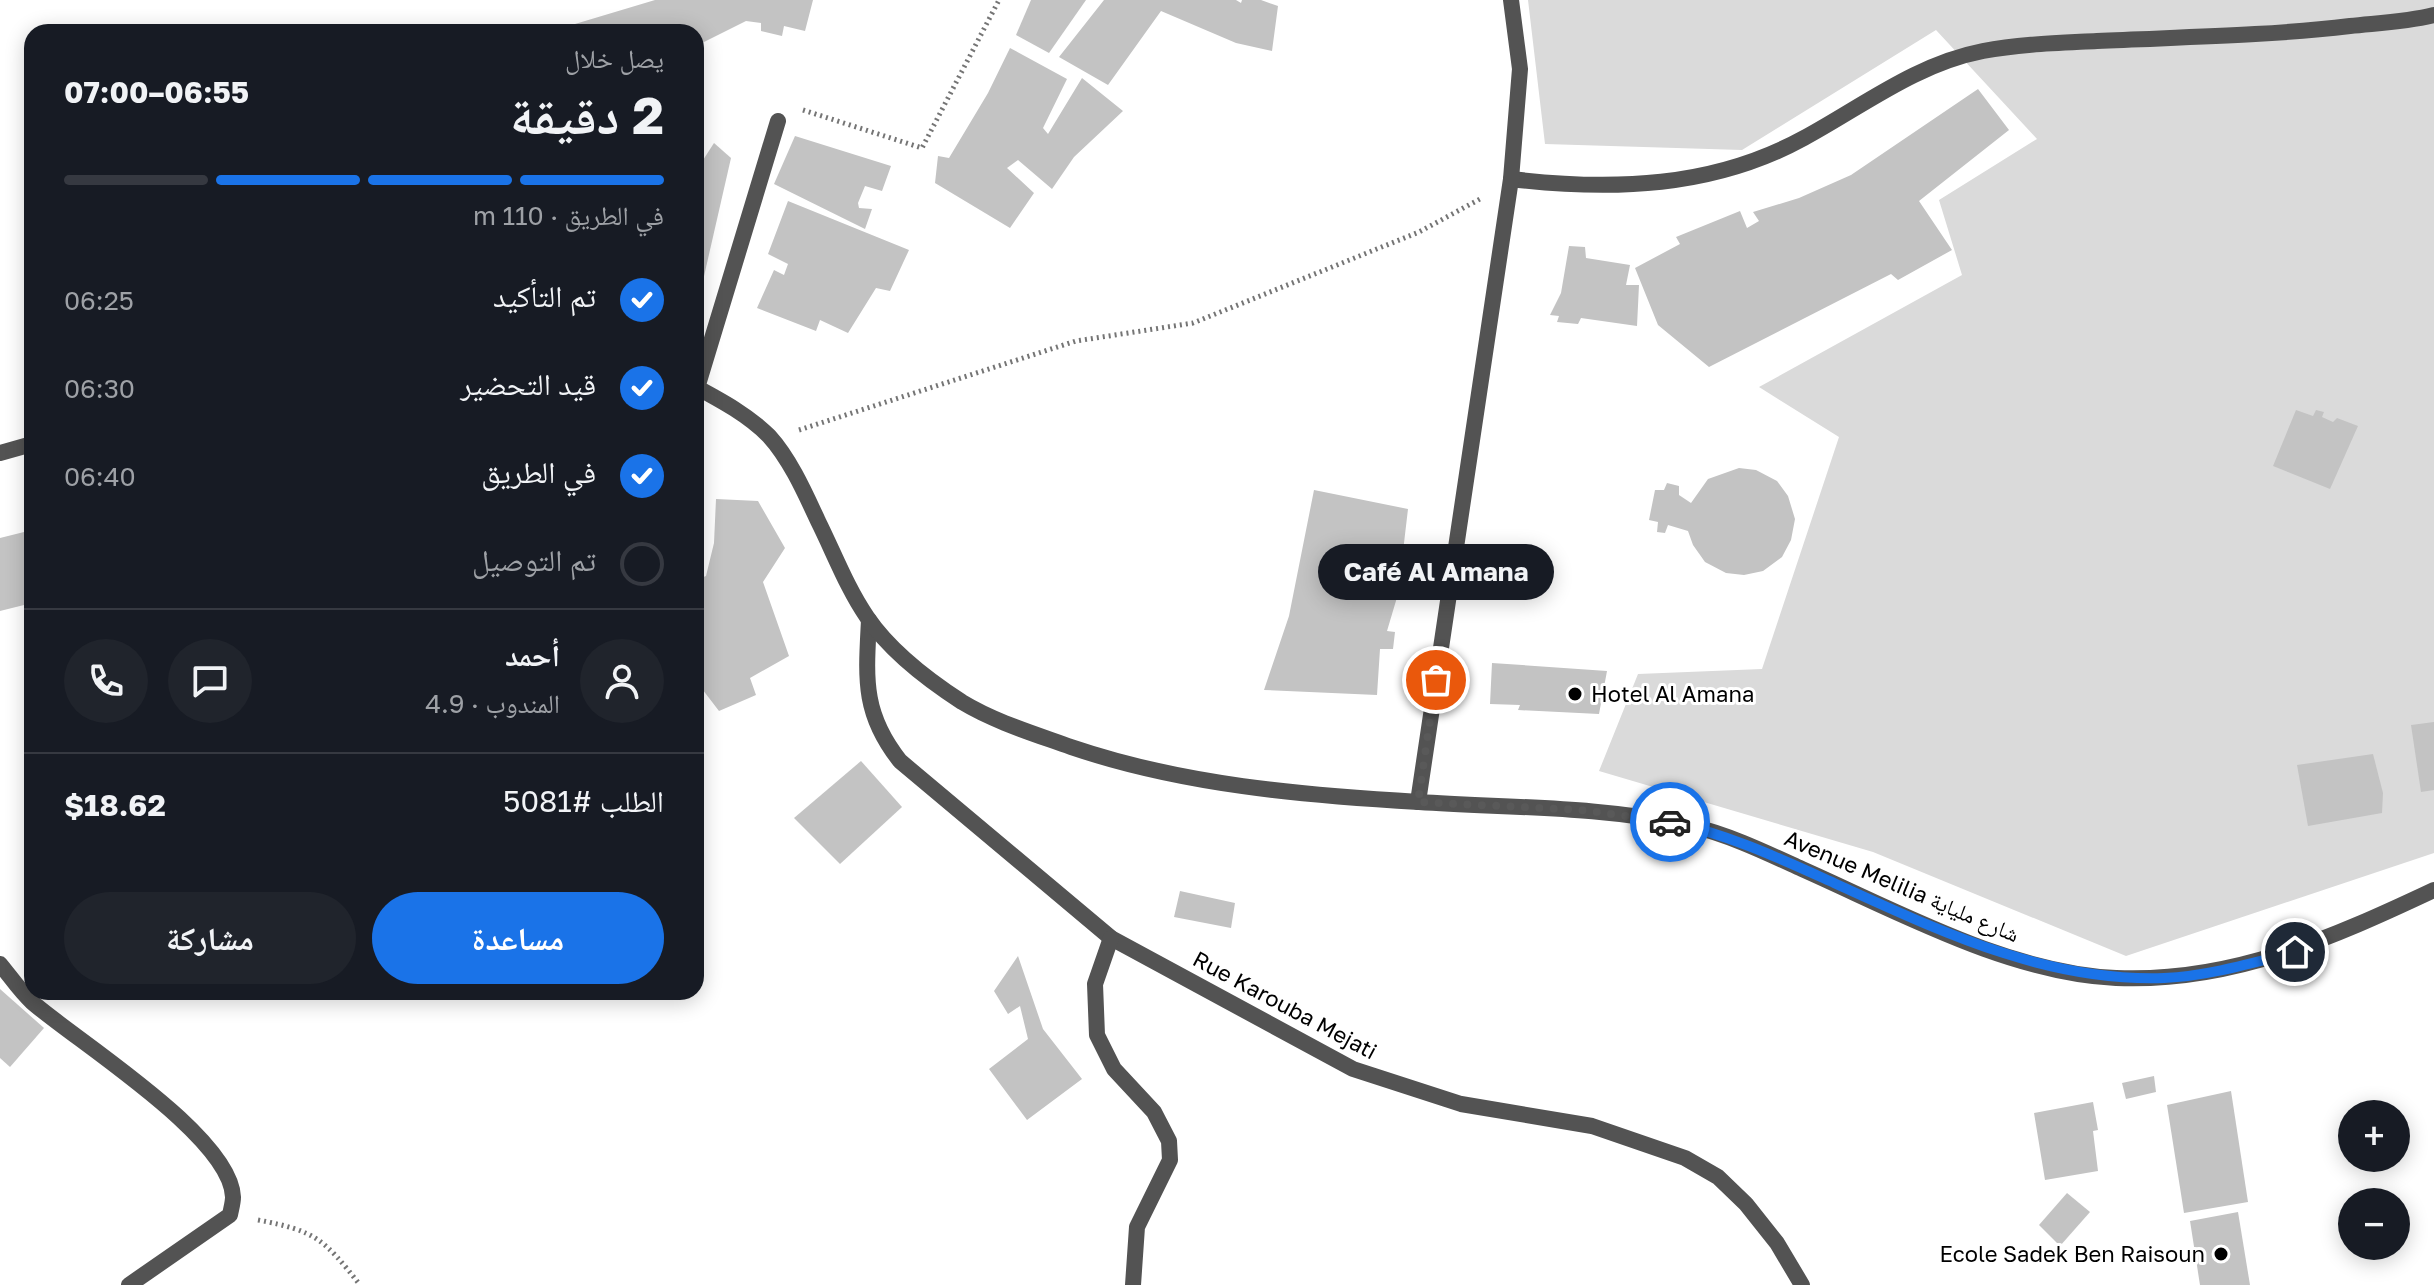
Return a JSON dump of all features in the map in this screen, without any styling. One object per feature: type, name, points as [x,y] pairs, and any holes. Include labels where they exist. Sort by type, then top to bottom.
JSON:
[{"type":"street","points":[[1418,802],[1510,185],[1520,69],[1511,0]]},
{"type":"street","points":[[1510,185],[1664,183],[1755,162],[1803,139],[1928,67],[1983,51],[2042,44],[2301,33],[2434,15]]},
{"type":"street","points":[[704,365],[778,121]]},
{"type":"street","name":"Avenue Melilia شارع ملياية","points":[[704,392],[739,411],[772,439],[804,492],[869,620],[915,668],[965,704],[1025,731],[1112,761],[1189,779],[1268,790],[1418,802],[1581,810],[1644,816],[1700,828],[1759,849],[2002,954],[2056,970],[2112,978],[2167,978],[2255,963],[2295,952],[2434,890]]},
{"type":"street","points":[[0,453],[24,446]]},
{"type":"street","name":"Rue Karouba Mejati","points":[[869,620],[866,669],[872,716],[880,736],[900,761],[1111,938],[1353,1069],[1461,1104],[1592,1126],[1685,1158],[1718,1177],[1746,1204],[1777,1243],[1802,1285]]},
{"type":"street","points":[[1111,938],[1095,984],[1097,1035],[1114,1069],[1154,1112],[1169,1141],[1170,1160],[1137,1227],[1133,1285]]},
{"type":"street","points":[[0,964],[24,993]]},
{"type":"street","points":[[30,1000],[115,1062],[192,1131],[225,1173],[233,1195],[230,1215],[129,1285]]},
{"type":"path","points":[[778,121],[794,110],[809,110],[922,148],[999,0]]},
{"type":"path","points":[[772,439],[1040,351],[1106,335],[1193,323],[1408,237],[1510,185]]},
{"type":"path","points":[[230,1215],[301,1228],[330,1246],[360,1285]]},
{"type":"shaded area","points":[[1528,0],[2434,0],[2434,853],[2126,956],[1873,852],[1599,771],[1638,674],[1762,669],[1839,437],[1759,387],[1962,275],[1939,200],[2037,139],[1936,30],[1742,150],[1545,144]]},
{"type":"building","points":[[655,0],[813,0],[805,31],[784,26],[782,36],[761,31],[761,23],[746,21],[704,42],[704,24],[575,24]]},
{"type":"building","points":[[1031,0],[1086,0],[1049,53],[1016,35]]},
{"type":"building","points":[[1104,0],[1236,0],[1241,3],[1242,0],[1261,0],[1278,6],[1272,51],[1236,43],[1161,11],[1108,85],[1059,57]]},
{"type":"building","points":[[1010,48],[1067,79],[1043,128],[1048,134],[1082,78],[1123,111],[1074,157],[1052,189],[1018,160],[1007,168],[1034,193],[1010,228],[935,183],[938,156],[949,158],[988,93]]},
{"type":"building","points":[[1978,89],[2009,130],[1919,201],[1952,250],[1898,280],[1891,274],[1709,367],[1658,325],[1635,268],[1680,244],[1676,237],[1740,211],[1747,228],[1759,221],[1753,212],[1799,198],[1851,175]]},
{"type":"building","points":[[795,136],[891,166],[882,191],[865,186],[859,208],[872,209],[865,229],[774,184]]},
{"type":"building","points":[[714,143],[731,158],[704,276],[704,159]]},
{"type":"building","points":[[788,201],[909,250],[890,291],[876,288],[848,333],[820,320],[816,331],[757,308],[774,270],[784,275],[788,264],[768,254]]},
{"type":"building","points":[[1569,246],[1585,247],[1586,258],[1630,265],[1626,285],[1639,285],[1637,326],[1581,318],[1578,324],[1557,322],[1559,316],[1550,315],[1561,293]]},
{"type":"building","points":[[2296,410],[2313,416],[2316,410],[2324,412],[2322,417],[2333,422],[2337,418],[2358,426],[2330,489],[2273,466]]},
{"type":"building","points":[[1739,468],[1756,470],[1777,481],[1788,496],[1795,519],[1791,540],[1782,557],[1763,571],[1744,575],[1726,573],[1705,562],[1688,531],[1668,525],[1665,533],[1657,532],[1658,522],[1649,520],[1655,490],[1664,490],[1667,483],[1679,486],[1679,495],[1691,503],[1708,479]]},
{"type":"building","points":[[1314,490],[1408,509],[1398,594],[1387,631],[1395,632],[1393,649],[1380,649],[1377,695],[1264,690],[1289,616]]},
{"type":"building","points":[[716,499],[758,501],[785,548],[763,582],[789,656],[750,678],[756,695],[719,711],[704,691],[704,577],[714,543]]},
{"type":"building","points":[[24,532],[24,605],[0,611],[0,538]]},
{"type":"building","points":[[1492,663],[1607,671],[1599,714],[1518,710],[1520,705],[1490,704]]},
{"type":"building","points":[[2434,722],[2434,790],[2421,792],[2411,725]]},
{"type":"building","points":[[2373,754],[2383,793],[2382,813],[2308,826],[2297,765]]},
{"type":"building","points":[[861,761],[902,807],[840,864],[794,818]]},
{"type":"building","points":[[1180,891],[1235,903],[1231,928],[1174,917]]},
{"type":"building","points":[[1018,956],[1043,1029],[1082,1079],[1027,1120],[989,1069],[1028,1039],[1020,1006],[1008,1014],[994,991]]},
{"type":"building","points":[[0,989],[44,1028],[10,1067],[0,1058]]},
{"type":"building","points":[[2154,1076],[2156,1092],[2126,1099],[2122,1083]]},
{"type":"building","points":[[2231,1091],[2248,1202],[2184,1213],[2167,1105]]},
{"type":"building","points":[[2093,1102],[2098,1130],[2093,1131],[2098,1171],[2045,1180],[2034,1113]]},
{"type":"building","points":[[2067,1193],[2090,1212],[2060,1246],[2039,1225]]},
{"type":"building","points":[[2238,1212],[2250,1285],[2200,1285],[2190,1221]]},
{"type":"way so far","points":[[1436,680],[1418,802],[1581,810],[1644,816],[1670,822]]},
{"type":"place","name":"Café Al Amana","points":[[1436,680]]},
{"type":"place","name":"Hotel Al Amana","points":[[1575,694]]},
{"type":"place","name":"Ecole Sadek Ben Raisoun","points":[[2221,1254]]},
{"type":"route","points":[[1670,822],[1700,828],[1759,849],[2002,954],[2056,970],[2112,978],[2167,978],[2228,970],[2295,952]]}]
